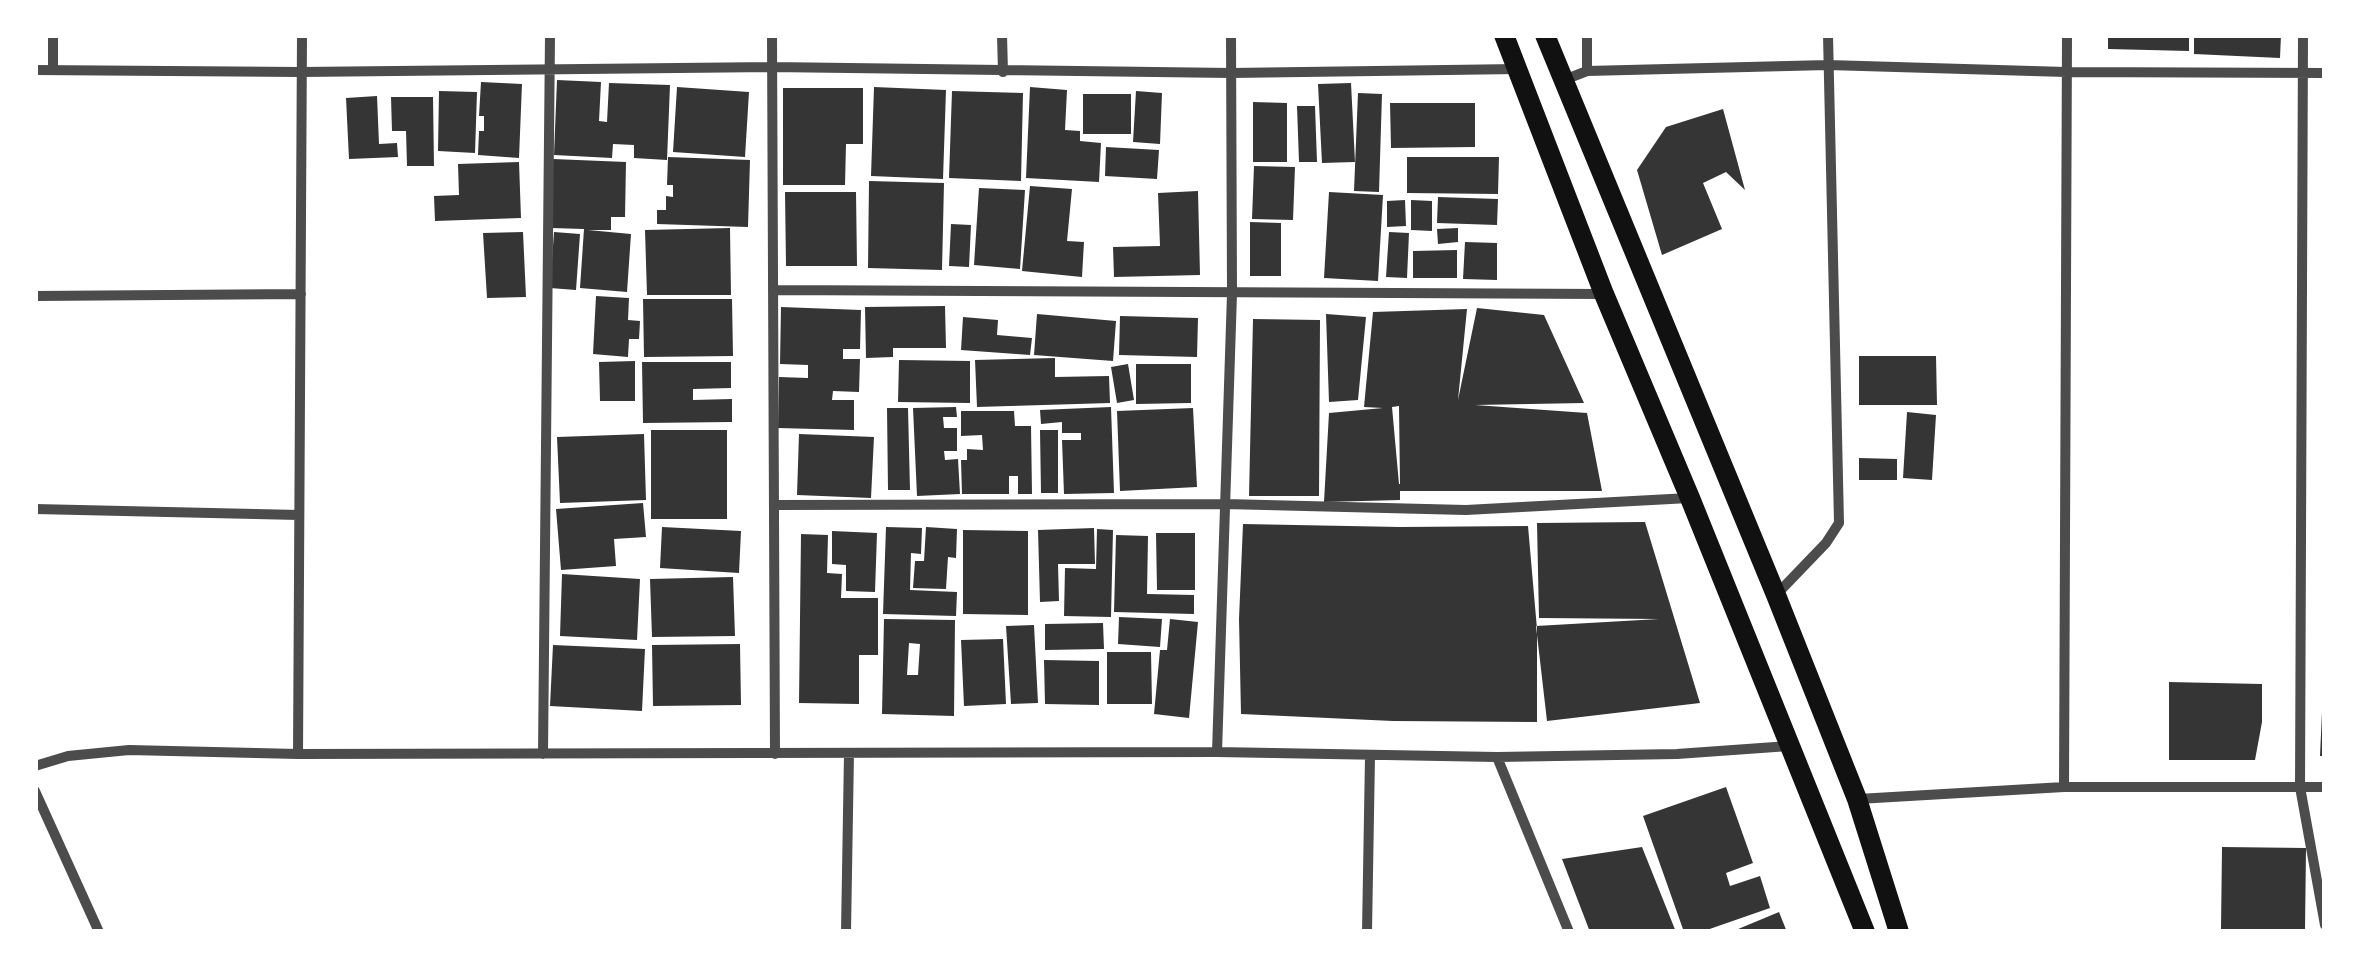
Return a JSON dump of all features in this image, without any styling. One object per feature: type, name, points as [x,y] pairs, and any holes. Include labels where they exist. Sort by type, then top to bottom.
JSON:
[{"type":"main road","points":[[1504,35],[1604,294],[1865,932]]},
{"type":"main road","points":[[1545,35],[1776,594],[1856,799],[1899,932]]},
{"type":"street","points":[[53,35],[53,70]]},
{"type":"street","points":[[298,754],[302,35]]},
{"type":"street","points":[[544,754],[550,35]]},
{"type":"street","points":[[772,35],[775,754]]},
{"type":"street","points":[[1002,35],[1002,72]]},
{"type":"street","points":[[1217,752],[1232,294],[1231,35]]},
{"type":"street","points":[[1586,71],[1587,35]]},
{"type":"street","points":[[1776,594],[1839,523],[1828,35]]},
{"type":"street","points":[[2064,786],[2066,35]]},
{"type":"street","points":[[2304,35],[2300,787],[2325,925]]},
{"type":"street","points":[[1564,80],[1586,71],[1828,65],[2325,74]]},
{"type":"street","points":[[35,70],[301,72],[772,67],[1231,74],[1518,69]]},
{"type":"street","points":[[773,290],[1604,294]]},
{"type":"street","points":[[35,296],[301,294]]},
{"type":"street","points":[[774,505],[1225,504],[1466,510],[1690,498]]},
{"type":"street","points":[[35,509],[299,514]]},
{"type":"street","points":[[35,766],[68,756],[128,750],[298,754],[1217,752],[1496,758],[1676,754],[1788,746]]},
{"type":"street","points":[[846,932],[849,753]]},
{"type":"street","points":[[1367,932],[1370,756]]},
{"type":"street","points":[[1496,758],[1569,932]]},
{"type":"street","points":[[1856,799],[2064,786],[2325,788]]},
{"type":"street","points":[[35,791],[99,932]]},
{"type":"building","points":[[2108,35],[2189,35],[2189,51],[2108,49]]},
{"type":"building","points":[[2194,35],[2281,35],[2280,58],[2194,54]]},
{"type":"building","points":[[557,80],[601,82],[599,121],[607,122],[609,83],[670,85],[667,160],[634,158],[634,145],[613,144],[612,158],[554,155]]},
{"type":"building","points":[[481,82],[522,84],[519,158],[478,155],[479,131],[484,131],[484,116],[479,116]]},
{"type":"building","points":[[1351,83],[1355,162],[1322,163],[1318,84]]},
{"type":"building","points":[[677,87],[749,92],[745,157],[673,152]]},
{"type":"building","points":[[874,87],[946,90],[943,179],[871,176]]},
{"type":"building","points":[[1030,87],[1067,90],[1065,130],[1080,131],[1080,141],[1101,143],[1099,182],[1026,178]]},
{"type":"building","points":[[783,88],[863,88],[863,144],[846,144],[845,185],[783,185]]},
{"type":"building","points":[[439,91],[477,92],[475,153],[438,151]]},
{"type":"building","points":[[952,91],[1023,93],[1021,181],[949,178]]},
{"type":"building","points":[[1136,91],[1162,93],[1160,144],[1133,142]]},
{"type":"building","points":[[1358,93],[1382,94],[1379,192],[1354,191]]},
{"type":"building","points":[[1083,94],[1131,94],[1131,134],[1083,134]]},
{"type":"building","points":[[377,96],[379,144],[397,143],[398,157],[349,159],[346,98]]},
{"type":"building","points":[[391,97],[433,97],[434,166],[407,166],[406,131],[392,131]]},
{"type":"building","points":[[1253,102],[1287,103],[1287,162],[1253,162]]},
{"type":"building","points":[[1390,103],[1475,103],[1475,147],[1391,148]]},
{"type":"building","points":[[1297,106],[1315,106],[1317,162],[1299,162]]},
{"type":"building","points":[[1723,109],[1745,190],[1726,172],[1703,183],[1722,229],[1662,255],[1637,170],[1666,127]]},
{"type":"building","points":[[1106,147],[1159,150],[1157,179],[1105,176]]},
{"type":"building","points":[[668,157],[750,160],[748,227],[657,224],[657,210],[666,210],[666,196],[673,197],[673,185],[667,185]]},
{"type":"building","points":[[1407,157],[1499,157],[1498,194],[1407,193]]},
{"type":"building","points":[[553,159],[626,162],[625,217],[611,217],[611,230],[588,230],[631,234],[627,292],[580,288],[584,229],[551,228]]},
{"type":"building","points":[[519,162],[521,218],[435,221],[434,196],[459,195],[458,164]]},
{"type":"building","points":[[1254,166],[1295,167],[1293,220],[1252,219]]},
{"type":"building","points":[[869,181],[944,183],[942,270],[868,268]]},
{"type":"building","points":[[1030,186],[1072,189],[1067,241],[1084,242],[1082,277],[1022,271]]},
{"type":"building","points":[[979,188],[1025,190],[1020,269],[974,265]]},
{"type":"building","points":[[1198,191],[1200,275],[1114,277],[1113,247],[1160,246],[1158,193]]},
{"type":"building","points":[[785,192],[856,192],[857,266],[786,266]]},
{"type":"building","points":[[1329,192],[1383,195],[1378,281],[1324,278]]},
{"type":"building","points":[[1438,197],[1498,199],[1497,225],[1437,223]]},
{"type":"building","points":[[1405,200],[1406,226],[1387,227],[1387,201]]},
{"type":"building","points":[[1411,200],[1432,201],[1432,231],[1411,230]]},
{"type":"building","points":[[1250,222],[1281,223],[1281,276],[1250,276]]},
{"type":"building","points":[[951,224],[971,225],[969,267],[949,266]]},
{"type":"building","points":[[730,228],[731,295],[647,295],[645,230]]},
{"type":"building","points":[[1458,228],[1458,242],[1438,244],[1437,229]]},
{"type":"building","points":[[523,232],[526,297],[487,298],[483,233]]},
{"type":"building","points":[[554,232],[580,234],[576,290],[550,288]]},
{"type":"building","points":[[1389,232],[1409,233],[1407,278],[1386,277]]},
{"type":"building","points":[[1465,242],[1497,243],[1497,280],[1463,279]]},
{"type":"building","points":[[1457,250],[1457,278],[1413,278],[1413,251]]},
{"type":"building","points":[[596,296],[629,298],[628,320],[640,321],[639,339],[629,339],[628,357],[593,354]]},
{"type":"building","points":[[643,299],[732,299],[733,356],[644,357]]},
{"type":"building","points":[[945,306],[946,348],[893,348],[893,357],[866,358],[865,307]]},
{"type":"building","points":[[781,307],[861,310],[860,349],[843,349],[843,359],[860,359],[859,392],[833,391],[832,400],[854,400],[854,430],[778,428],[779,377],[808,378],[808,365],[780,364]]},
{"type":"building","points":[[1477,308],[1544,315],[1584,403],[1475,405],[1587,413],[1602,491],[1400,491],[1400,500],[1324,502],[1329,413],[1383,408],[1364,407],[1373,312],[1467,309],[1458,400]],"holes":[[[1399,406],[1400,484],[1392,407]]]},
{"type":"building","points":[[1037,314],[1116,321],[1113,361],[1034,355]]},
{"type":"building","points":[[1326,314],[1366,317],[1358,400],[1329,402]]},
{"type":"building","points":[[1120,316],[1198,318],[1197,357],[1119,355]]},
{"type":"building","points":[[963,317],[998,320],[997,335],[1032,338],[1030,355],[961,350]]},
{"type":"building","points":[[1253,319],[1320,320],[1319,496],[1249,496]]},
{"type":"building","points":[[1859,356],[1936,356],[1937,405],[1859,405]]},
{"type":"building","points":[[1055,358],[1055,377],[1109,376],[1110,403],[977,407],[975,360]]},
{"type":"building","points":[[899,360],[970,361],[970,403],[898,402]]},
{"type":"building","points":[[635,361],[635,401],[600,401],[599,362]]},
{"type":"building","points":[[642,362],[731,362],[731,388],[693,389],[693,400],[732,399],[732,422],[643,423]]},
{"type":"building","points":[[1128,364],[1134,400],[1117,403],[1111,367]]},
{"type":"building","points":[[1136,364],[1191,364],[1191,403],[1136,404]]},
{"type":"building","points":[[956,407],[957,417],[943,417],[944,428],[957,428],[957,451],[944,451],[945,460],[958,459],[960,494],[917,496],[913,408]]},
{"type":"building","points":[[1111,407],[1114,493],[1064,494],[1062,440],[1081,440],[1081,433],[1062,433],[1062,422],[1041,424],[1040,410]]},
{"type":"building","points":[[887,408],[908,408],[910,490],[888,490]]},
{"type":"building","points":[[1193,408],[1197,487],[1120,491],[1117,411]]},
{"type":"building","points":[[961,411],[1014,411],[1015,426],[1031,426],[1032,494],[1018,494],[1018,476],[1009,476],[1009,494],[962,494],[961,460],[967,460],[967,449],[983,450],[982,435],[961,436]]},
{"type":"building","points":[[1907,412],[1936,415],[1932,480],[1903,478]]},
{"type":"building","points":[[651,430],[727,430],[727,519],[651,519]]},
{"type":"building","points":[[1040,430],[1058,430],[1058,493],[1041,493]]},
{"type":"building","points":[[644,434],[646,500],[560,503],[557,437]]},
{"type":"building","points":[[799,434],[874,437],[871,498],[797,495]]},
{"type":"building","points":[[1859,458],[1897,459],[1897,480],[1859,480]]},
{"type":"building","points":[[643,503],[646,537],[614,539],[616,566],[561,570],[556,509]]},
{"type":"building","points":[[1645,522],[1700,703],[1547,721],[1536,626],[1659,619],[1539,618],[1537,523]]},
{"type":"building","points":[[1243,524],[1528,526],[1537,629],[1537,722],[1241,714]]},
{"type":"building","points":[[662,527],[741,531],[739,573],[660,568]]},
{"type":"building","points":[[886,527],[922,528],[921,554],[911,553],[910,590],[957,592],[956,616],[883,614]]},
{"type":"building","points":[[926,527],[957,529],[956,558],[948,557],[946,589],[913,588],[915,561],[924,561]]},
{"type":"building","points":[[1094,528],[1095,564],[1058,564],[1059,601],[1040,602],[1038,530]]},
{"type":"building","points":[[1097,529],[1113,530],[1111,617],[1064,616],[1065,568],[1096,569]]},
{"type":"building","points":[[963,530],[1028,531],[1028,615],[963,614]]},
{"type":"building","points":[[832,531],[877,533],[875,592],[846,591],[846,565],[832,564]]},
{"type":"building","points":[[1156,533],[1195,533],[1195,590],[1157,590]]},
{"type":"building","points":[[801,534],[828,535],[827,573],[842,574],[841,598],[878,598],[878,655],[859,655],[859,704],[799,703]]},
{"type":"building","points":[[1116,535],[1148,536],[1147,594],[1194,595],[1194,614],[1114,612]]},
{"type":"building","points":[[562,574],[640,579],[637,640],[560,636]]},
{"type":"building","points":[[733,577],[735,636],[652,637],[650,579]]},
{"type":"building","points":[[1119,617],[1162,619],[1160,647],[1118,644]]},
{"type":"building","points":[[884,619],[955,620],[954,716],[882,714]],"holes":[[[909,643],[920,644],[918,675],[907,675]]]},
{"type":"building","points":[[1170,619],[1198,622],[1189,718],[1154,714],[1160,650],[1167,650]]},
{"type":"building","points":[[1103,623],[1104,649],[1045,650],[1045,624]]},
{"type":"building","points":[[1034,625],[1038,703],[1011,704],[1006,626]]},
{"type":"building","points":[[1003,639],[1006,704],[964,706],[961,640]]},
{"type":"building","points":[[740,644],[741,705],[653,706],[652,645]]},
{"type":"building","points":[[553,645],[645,649],[642,711],[550,706]]},
{"type":"building","points":[[1107,652],[1151,652],[1152,704],[1107,704]]},
{"type":"building","points":[[1044,660],[1099,661],[1099,705],[1045,704]]},
{"type":"building","points":[[2169,682],[2262,684],[2262,722],[2255,760],[2169,760]]},
{"type":"building","points":[[2325,712],[2325,756],[2320,756]]},
{"type":"building","points":[[1726,787],[1753,863],[1726,873],[1730,886],[1760,876],[1770,908],[1701,932],[1684,932],[1643,816]]},
{"type":"building","points":[[1642,847],[1676,932],[1590,932],[1562,859]]},
{"type":"building","points":[[2222,847],[2306,848],[2305,930],[2221,929]]},
{"type":"building","points":[[1779,912],[1787,932],[1731,932]]}]
